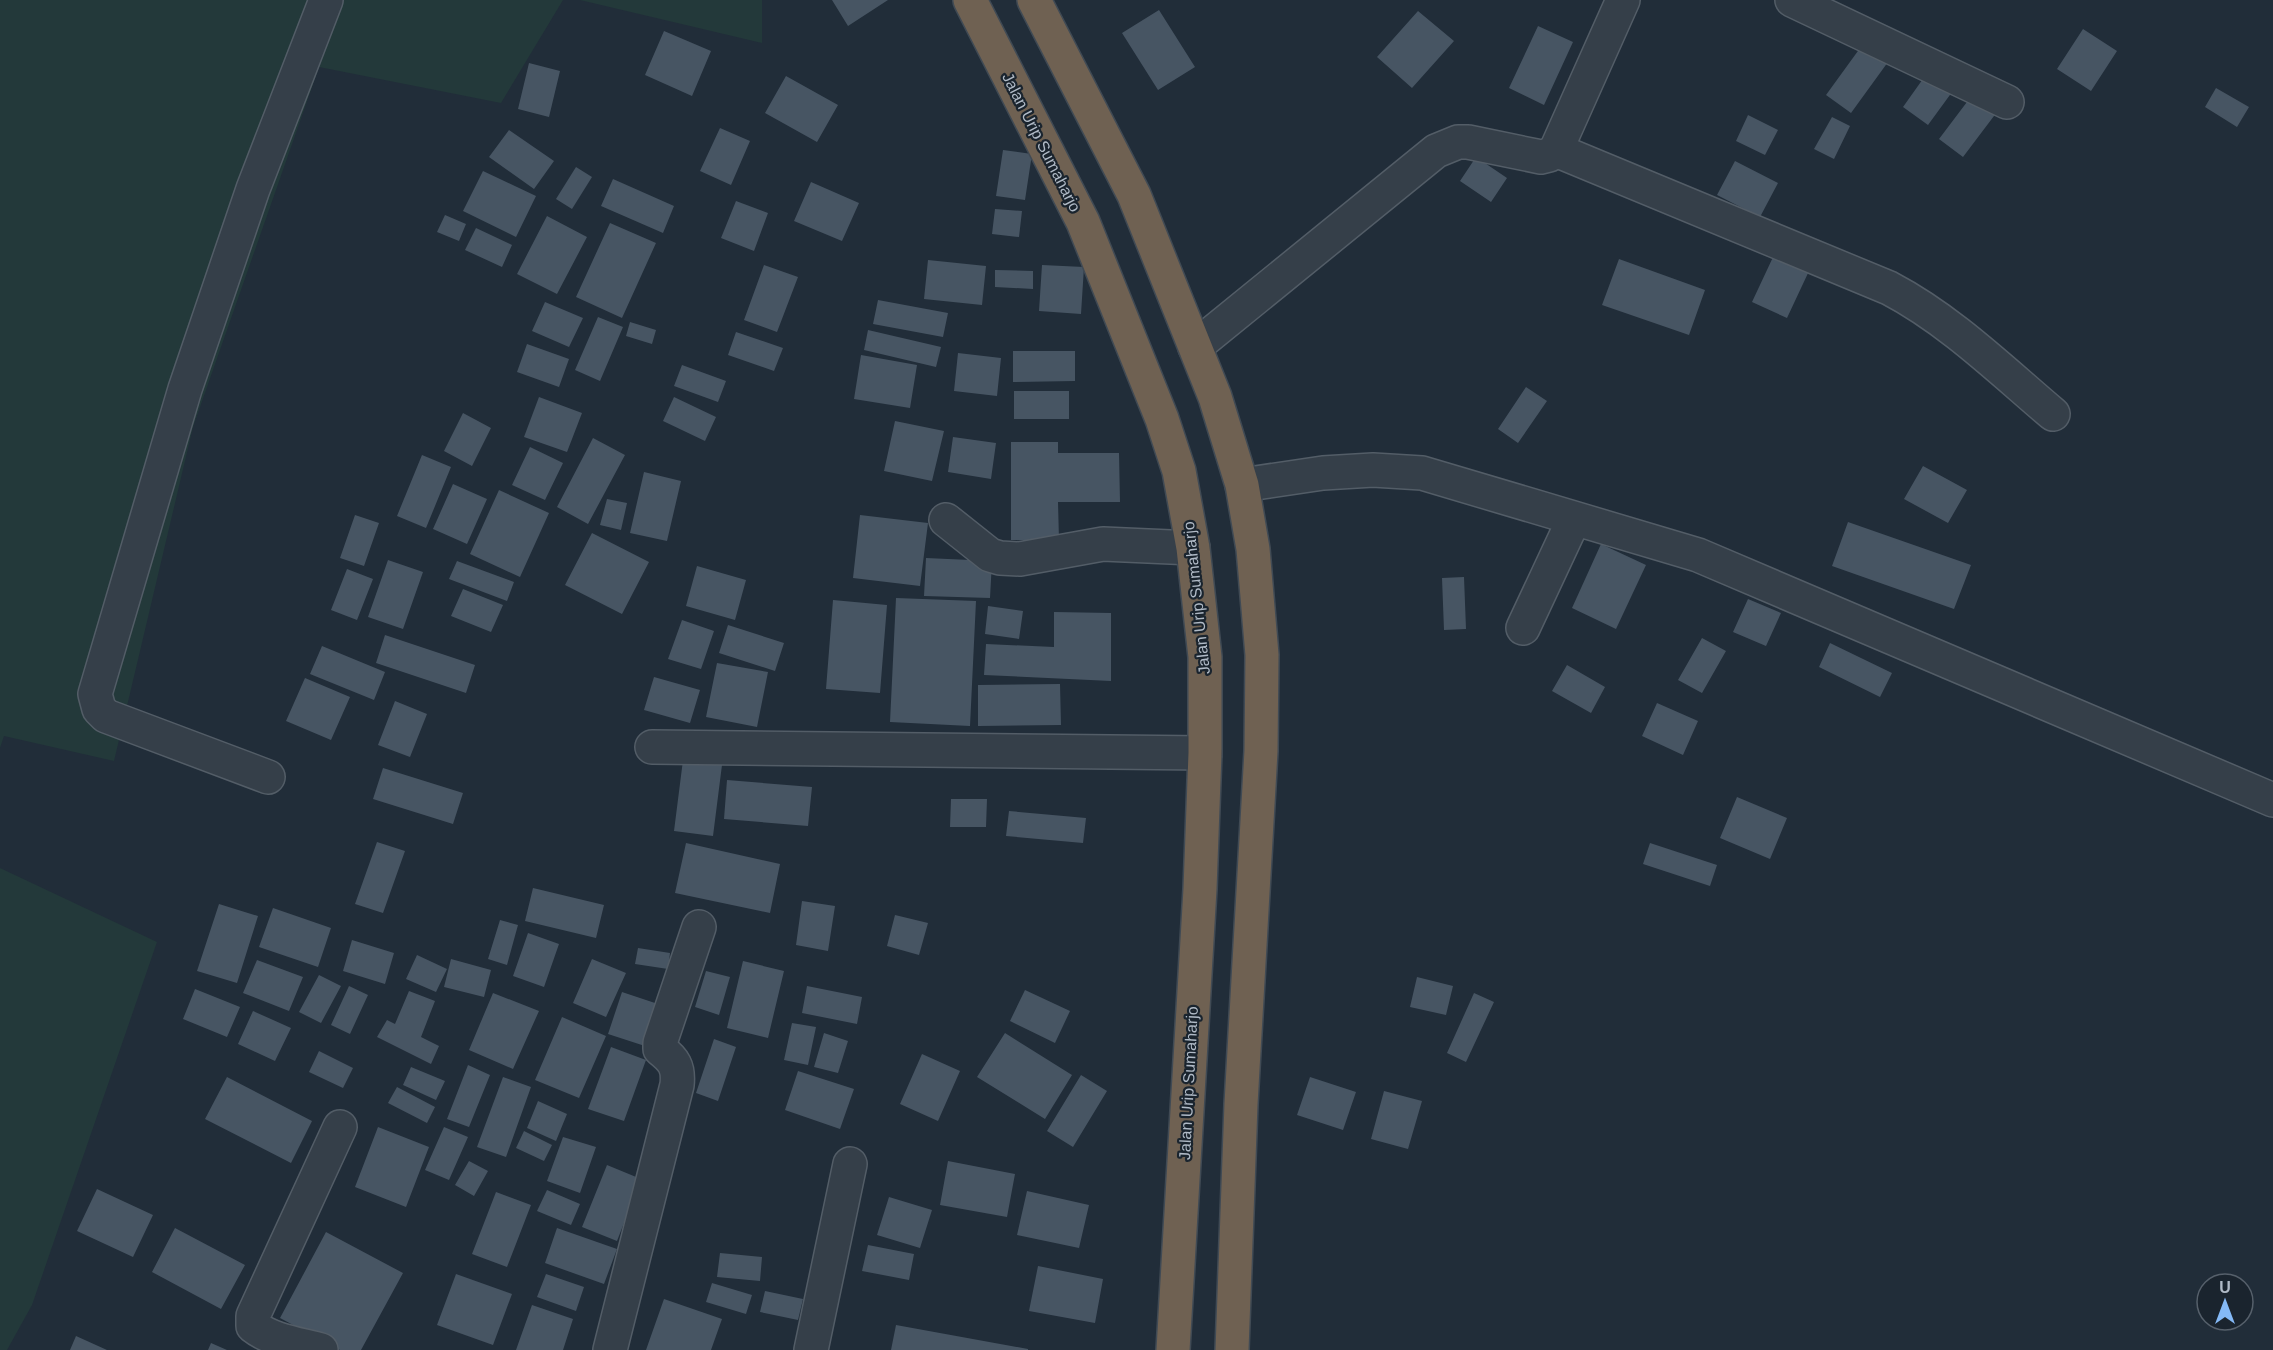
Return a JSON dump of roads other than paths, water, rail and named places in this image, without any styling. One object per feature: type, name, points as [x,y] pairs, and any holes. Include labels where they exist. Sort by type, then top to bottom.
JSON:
[{"type":"highway","name":"Jalan Urip Sumaharjo","points":[[970,0],[1083,222],[1166,429],[1179,471],[1193,548],[1205,657],[1205,753],[1200,889],[1173,1350]]},
{"type":"highway","points":[[1034,0],[1134,195],[1195,346],[1215,397],[1242,485],[1253,549],[1262,655],[1262,741],[1241,1104],[1232,1350]]},
{"type":"street","points":[[268,777],[106,716],[99,709],[95,694],[184,389],[253,189],[326,0]]},
{"type":"street","points":[[1195,346],[1436,151],[1458,142],[1541,157],[1556,150],[1623,0]]},
{"type":"street","points":[[1792,0],[2007,102]]},
{"type":"street","points":[[1556,150],[1897,292],[1948,326],[2053,414]]},
{"type":"street","points":[[1242,485],[1323,473],[1363,471],[1422,473],[1698,555],[2273,800]]},
{"type":"street","points":[[1523,628],[1574,519]]},
{"type":"street","points":[[946,520],[990,555],[1000,558],[1020,559],[1103,544],[1193,548]]},
{"type":"street","points":[[652,747],[1205,753]]},
{"type":"street","points":[[610,1350],[677,1085],[677,1067],[674,1060],[660,1049],[660,1043],[699,927]]},
{"type":"street","points":[[321,1350],[259,1331],[253,1326],[253,1316],[340,1127]]},
{"type":"street","points":[[810,1350],[850,1164]]}]
